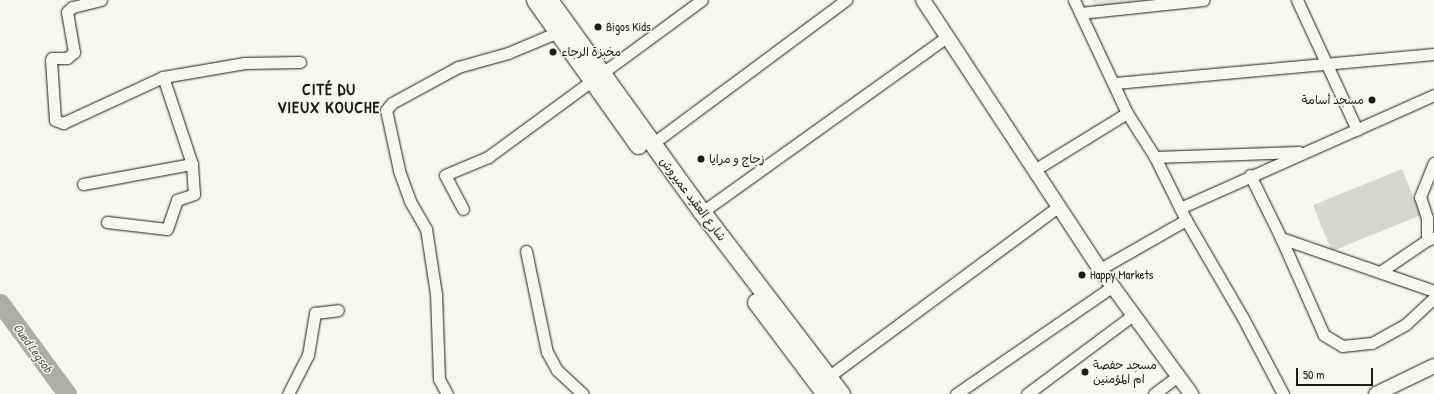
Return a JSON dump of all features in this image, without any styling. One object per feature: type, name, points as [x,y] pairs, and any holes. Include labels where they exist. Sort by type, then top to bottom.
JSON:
[{"type":"main road","name":"شارع العقيد عميروش","points":[[535,0],[558,32],[652,144],[841,394]]},
{"type":"main road","name":"شارع العقيد عميروش","points":[[549,0],[598,79],[825,394]]},
{"type":"street","points":[[101,0],[72,7],[67,12],[73,54],[51,60],[55,121],[63,123],[163,78],[245,63],[300,62]]},
{"type":"street","points":[[462,209],[445,175],[488,157],[598,79],[702,0]]},
{"type":"street","points":[[652,144],[846,0]]},
{"type":"street","points":[[923,0],[946,37],[1036,169],[1100,269],[1191,394]]},
{"type":"street","points":[[1074,0],[1127,113],[1155,156],[1186,220],[1243,318],[1283,394]]},
{"type":"street","points":[[1080,13],[1203,0]]},
{"type":"street","points":[[1297,0],[1357,130]]},
{"type":"street","points":[[447,394],[439,379],[436,294],[426,229],[410,200],[399,170],[386,110],[392,103],[458,67],[508,53],[558,32]]},
{"type":"street","points":[[702,212],[946,37]]},
{"type":"street","points":[[1114,83],[1434,54]]},
{"type":"street","points":[[107,222],[167,229],[177,200],[182,196],[193,195],[192,164],[163,78]]},
{"type":"street","points":[[1180,208],[1250,175],[1357,130],[1434,95]]},
{"type":"street","points":[[1036,169],[1127,113]]},
{"type":"street","points":[[1155,156],[1306,152]]},
{"type":"street","points":[[83,184],[192,164]]},
{"type":"street","points":[[1380,272],[1430,239],[1427,218],[1420,197],[1434,164]]},
{"type":"street","points":[[1250,175],[1282,238],[1324,335],[1342,346],[1372,343],[1406,324],[1434,298]]},
{"type":"street","points":[[828,377],[1059,206]]},
{"type":"street","points":[[1100,269],[1186,220]]},
{"type":"street","points":[[1282,238],[1434,291]]},
{"type":"street","points":[[526,251],[547,352],[557,370],[583,394]]},
{"type":"street","points":[[956,394],[1113,286]]},
{"type":"street","points":[[288,394],[308,355],[315,313],[338,310]]},
{"type":"street","points":[[1027,394],[1133,315]]},
{"type":"street","points":[[1376,394],[1434,366]]},
{"type":"street","points":[[1154,394],[1178,376]]},
{"type":"shaded area","points":[[1092,0],[1169,0],[1095,6]]},
{"type":"shaded area","points":[[1402,169],[1421,215],[1332,251],[1313,205]]},
{"type":"waterway","name":"Oued Legsob","points":[[0,303],[67,394]]},
{"type":"place","name":"Bigos Kids","points":[[598,27]]},
{"type":"place","name":"مخبزة الرجاء","points":[[553,52]]},
{"type":"place","name":"مسجد أسامة","points":[[1372,100]]},
{"type":"place","name":"زجاج و مرايا","points":[[701,159]]},
{"type":"place","name":"Happy Markets","points":[[1082,275]]},
{"type":"place","name":"مسجد حفصة ام المؤمنين","points":[[1085,372]]},
{"type":"district","name":"CITÉ DU VIEUX KOUCHE","points":[[329,98]]}]
